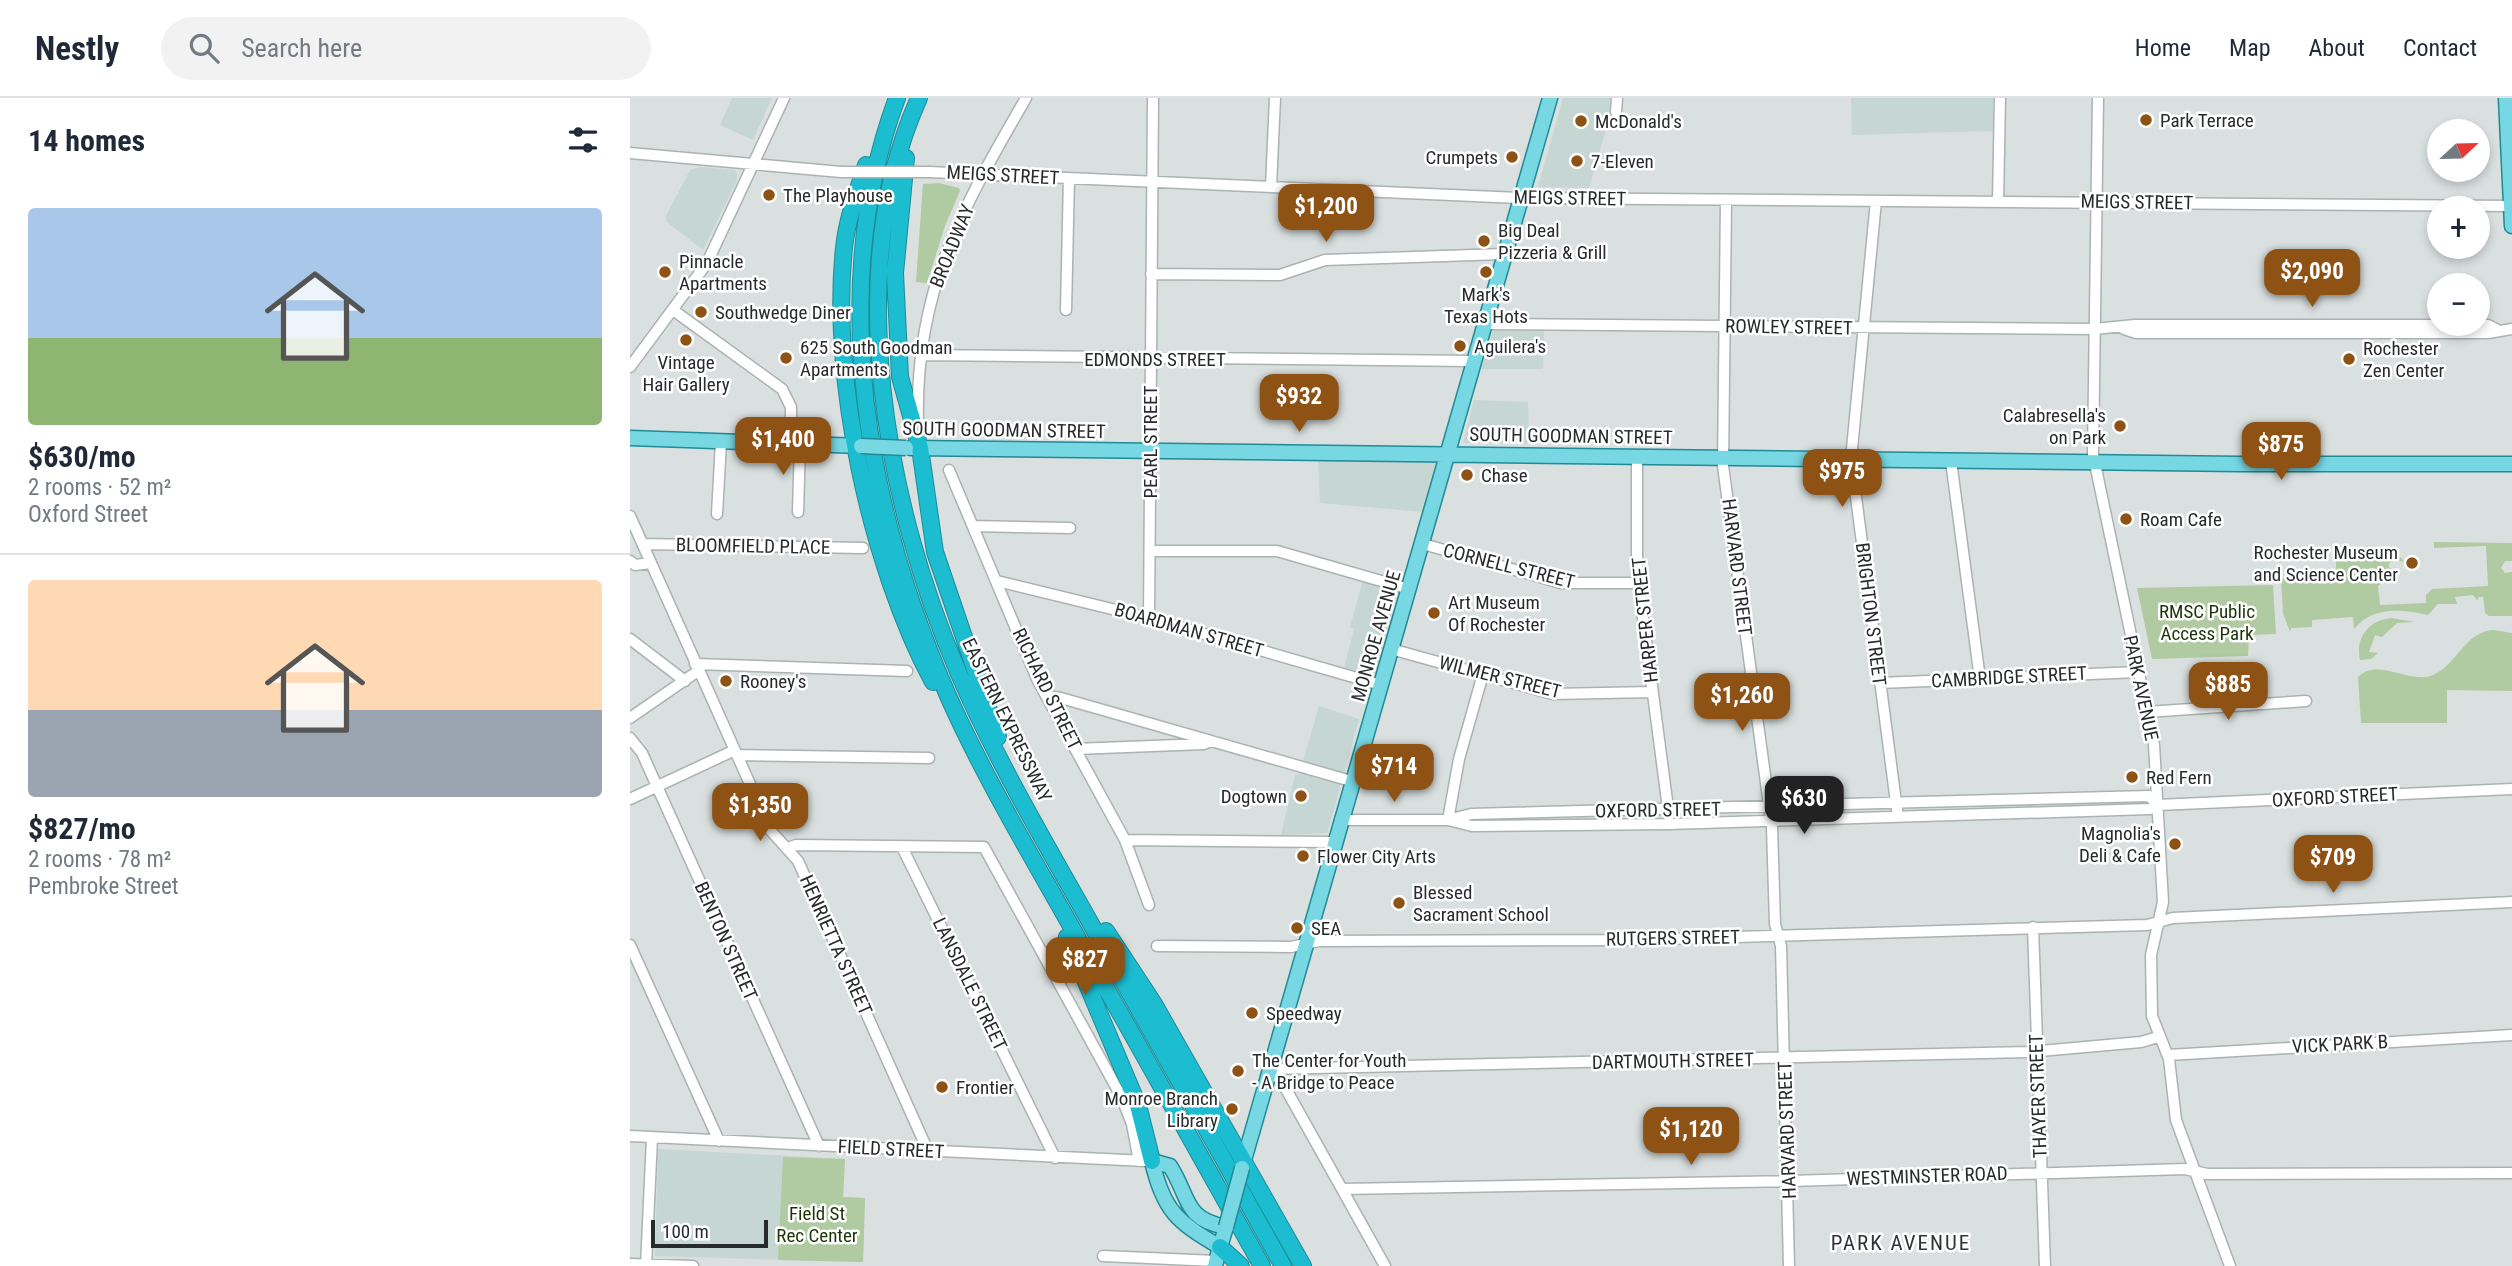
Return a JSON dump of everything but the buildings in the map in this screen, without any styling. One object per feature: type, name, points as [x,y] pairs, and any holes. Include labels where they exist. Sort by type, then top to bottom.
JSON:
[{"type":"highway","points":[[895,98],[868,159],[844,246],[845,346],[859,446],[883,560],[900,612],[929,675],[985,772]]},
{"type":"highway","name":"EASTERN EXPRESSWAY","points":[[895,98],[873,176],[862,248],[861,333],[871,426],[885,504],[912,601],[948,695],[985,772],[1262,1266]]},
{"type":"highway","points":[[920,98],[901,190],[895,294],[900,377],[934,552],[1021,798]]},
{"type":"highway","name":"EASTERN EXPRESSWAY","points":[[920,98],[894,166],[882,237],[879,322],[888,422],[906,513],[936,616],[974,709],[1021,798],[1283,1266]]},
{"type":"highway","points":[[1049,848],[1150,997],[1303,1266]]},
{"type":"highway","points":[[1034,860],[1138,1105],[1146,1161]]},
{"type":"highway","points":[[1217,1258],[1241,1266]]},
{"type":"main road","name":"MONROE AVENUE","points":[[1217,1258],[1351,781],[1423,544],[1483,324],[1550,98]]},
{"type":"main road","points":[[2506,98],[2512,226]]},
{"type":"main road","name":"SOUTH GOODMAN STREET","points":[[630,439],[913,448],[1447,452],[1723,459],[2512,464]]},
{"type":"main road","points":[[1146,1161],[1170,1166],[1185,1199],[1200,1220],[1226,1227]]},
{"type":"main road","points":[[1146,1161],[1172,1213],[1217,1258]]},
{"type":"street","points":[[630,367],[708,262],[784,98]]},
{"type":"street","name":"BROADWAY","points":[[913,448],[921,355],[934,285],[953,231],[1026,98]]},
{"type":"street","name":"PEARL STREET","points":[[1149,618],[1153,98]]},
{"type":"street","points":[[1271,187],[1275,98]]},
{"type":"street","points":[[1616,112],[1617,98]]},
{"type":"street","points":[[1998,201],[2000,98]]},
{"type":"street","name":"PARK AVENUE","points":[[2098,98],[2094,462],[2154,745],[2163,898],[2161,922],[2150,961],[2152,1016],[2158,1037],[2168,1055],[2174,1115],[2230,1266]]},
{"type":"street","name":"MEIGS STREET","points":[[630,153],[841,172],[983,173],[1519,198],[2511,206]]},
{"type":"street","points":[[1066,310],[1069,178]]},
{"type":"street","name":"HARVARD STREET","points":[[1726,201],[1723,459],[1771,821],[1790,1181],[1789,1266]]},
{"type":"street","name":"BRIGHTON STREET","points":[[1876,201],[1851,460],[1897,818]]},
{"type":"street","points":[[1151,274],[1280,275],[1325,260],[1503,254]]},
{"type":"street","points":[[673,310],[782,389],[791,407],[798,512]]},
{"type":"street","name":"ROWLEY STREET","points":[[1483,324],[2124,329],[2136,333],[2291,334],[2488,333],[2496,329],[2512,329]]},
{"type":"street","name":"EDMONDS STREET","points":[[921,355],[1473,361]]},
{"type":"street","points":[[717,514],[721,442]]},
{"type":"street","name":"HARPER STREET","points":[[1637,457],[1638,583],[1670,824]]},
{"type":"street","points":[[1951,461],[1980,679]]},
{"type":"street","name":"RICHARD STREET","points":[[949,470],[1046,696],[1125,840],[1149,905]]},
{"type":"street","name":"HENRIETTA STREET","points":[[630,516],[771,831],[798,861],[928,1151]]},
{"type":"street","points":[[973,526],[1070,528]]},
{"type":"street","name":"BLOOMFIELD PLACE","points":[[643,544],[863,548]]},
{"type":"street","name":"CORNELL STREET","points":[[1423,544],[1561,583],[1638,583]]},
{"type":"street","points":[[1150,551],[1277,551],[1409,589]]},
{"type":"street","points":[[630,561],[635,565],[650,563]]},
{"type":"street","name":"BOARDMAN STREET","points":[[997,580],[1149,618],[1381,685]]},
{"type":"street","points":[[630,639],[685,681]]},
{"type":"street","name":"WILMER STREET","points":[[1391,649],[1553,694],[1652,692]]},
{"type":"street","points":[[630,718],[685,681],[697,667],[907,671]]},
{"type":"street","name":"CAMBRIDGE STREET","points":[[1880,683],[2138,672]]},
{"type":"street","points":[[1448,820],[1459,759],[1483,674]]},
{"type":"street","points":[[1046,696],[1351,781]]},
{"type":"street","points":[[2147,712],[2306,701]]},
{"type":"street","name":"BENTON STREET","points":[[630,738],[639,748],[819,1146]]},
{"type":"street","points":[[1076,749],[1211,741]]},
{"type":"street","points":[[630,799],[736,753],[929,758]]},
{"type":"street","name":"OXFORD STREET","points":[[1340,820],[1448,820],[1472,826],[1897,818],[2150,809],[2158,805],[2512,789]]},
{"type":"street","name":"OXFORD STREET","points":[[1448,820],[1471,814],[2149,796],[2158,805]]},
{"type":"street","points":[[1125,840],[1334,842]]},
{"type":"street","points":[[788,848],[796,845],[984,848],[1121,1096],[1146,1161]]},
{"type":"street","name":"LANSDALE STREET","points":[[902,847],[1055,1158]]},
{"type":"street","name":"RUTGERS STREET","points":[[1157,946],[1291,947],[1306,944],[2033,927],[2512,902]]},
{"type":"street","name":"THAYER STREET","points":[[2033,927],[2045,1266]]},
{"type":"street","points":[[630,945],[719,1141]]},
{"type":"street","name":"VICK PARK B","points":[[2168,1055],[2512,1035]]},
{"type":"street","name":"DARTMOUTH STREET","points":[[1270,1069],[2036,1050],[2141,1042],[2158,1037]]},
{"type":"street","points":[[1270,1069],[1282,1082],[1385,1266]]},
{"type":"street","name":"FIELD STREET","points":[[630,1136],[1146,1161]]},
{"type":"street","points":[[646,1265],[652,1138]]},
{"type":"street","name":"WESTMINSTER ROAD","points":[[1342,1189],[1790,1181],[2041,1172],[2512,1173]]},
{"type":"street","points":[[1103,1256],[1217,1258]]},
{"type":"street","points":[[630,1264],[693,1266]]},
{"type":"shaded area","points":[[732,98],[772,98],[753,140],[720,125]]},
{"type":"shaded area","points":[[1563,98],[1615,98],[1589,188],[1538,187]]},
{"type":"shaded area","points":[[1851,98],[1993,98],[1993,131],[1852,135]]},
{"type":"shaded area","points":[[700,167],[734,170],[737,173],[737,180],[703,250],[667,222],[666,216],[690,170]]},
{"type":"shaded area","points":[[1493,331],[1544,331],[1543,369],[1481,369]]},
{"type":"shaded area","points":[[1474,400],[1528,402],[1529,443],[1463,443]]},
{"type":"shaded area","points":[[1318,459],[1437,459],[1424,512],[1320,503]]},
{"type":"shaded area","points":[[1363,580],[1398,592],[1378,677],[1344,668],[1354,629],[1350,627]]},
{"type":"shaded area","points":[[1319,706],[1359,719],[1330,824],[1327,833],[1281,835],[1295,774],[1299,775]]},
{"type":"shaded area","points":[[658,1149],[845,1159],[843,1197],[865,1198],[863,1262],[655,1256]]},
{"type":"green space","points":[[939,183],[959,188],[960,191],[945,226],[927,283],[916,282],[923,184]]},
{"type":"green space","points":[[2434,542],[2512,543],[2512,561],[2505,561],[2501,568],[2505,573],[2512,572],[2512,616],[2489,616],[2485,613],[2483,597],[2478,597],[2478,601],[2473,595],[2455,597],[2457,604],[2438,604],[2428,615],[2388,611],[2370,616],[2354,629],[2353,617],[2312,620],[2312,627],[2291,628],[2290,632],[2283,613],[2281,579],[2336,575],[2336,558],[2349,553],[2396,553],[2405,562],[2396,560],[2389,563],[2395,573],[2378,586],[2380,605],[2426,603],[2426,595],[2432,589],[2488,586],[2486,546],[2434,548]]},
{"type":"green space","name":"RMSC Public Access Park","points":[[2273,585],[2276,634],[2249,635],[2248,656],[2152,659],[2137,588]]},
{"type":"green space","points":[[2392,618],[2414,622],[2397,623],[2382,637],[2375,635],[2369,652],[2378,653],[2371,659],[2360,660],[2360,644],[2366,631],[2377,622]]},
{"type":"green space","points":[[2494,630],[2512,633],[2512,691],[2447,690],[2447,723],[2361,723],[2358,677],[2375,670],[2414,677],[2433,675],[2449,664],[2476,636]]},
{"type":"green space","name":"Field St Rec Center","points":[[783,1157],[845,1159],[843,1197],[865,1198],[863,1262],[778,1260]]},
{"type":"place","name":"Park Terrace","points":[[2146,120]]},
{"type":"place","name":"McDonald's","points":[[1581,121]]},
{"type":"place","name":"Crumpets","points":[[1512,157]]},
{"type":"place","name":"7-Eleven","points":[[1577,161]]},
{"type":"place","name":"The Playhouse","points":[[769,195]]},
{"type":"place","name":"Big Deal Pizzeria & Grill","points":[[1484,241]]},
{"type":"place","name":"Pinnacle Apartments","points":[[665,272]]},
{"type":"place","name":"Mark's Texas Hots","points":[[1486,272]]},
{"type":"place","name":"Southwedge Diner","points":[[701,312]]},
{"type":"place","name":"Vintage Hair Gallery","points":[[686,340]]},
{"type":"place","name":"Aguilera's","points":[[1460,346]]},
{"type":"place","name":"625 South Goodman Apartments","points":[[786,358]]},
{"type":"place","name":"Rochester Zen Center","points":[[2349,359]]},
{"type":"place","name":"Calabresella's on Park","points":[[2120,426]]},
{"type":"place","name":"Chase","points":[[1467,475]]},
{"type":"place","name":"Roam Cafe","points":[[2126,519]]},
{"type":"place","name":"Rochester Museum and Science Center","points":[[2412,563]]},
{"type":"place","name":"Art Museum Of Rochester","points":[[1434,613]]},
{"type":"place","name":"Rooney's","points":[[726,681]]},
{"type":"place","name":"Red Fern","points":[[2132,777]]},
{"type":"place","name":"Dogtown","points":[[1301,796]]},
{"type":"place","name":"Magnolia's Deli & Cafe","points":[[2175,844]]},
{"type":"place","name":"Flower City Arts","points":[[1303,856]]},
{"type":"place","name":"Blessed Sacrament School","points":[[1399,903]]},
{"type":"place","name":"SEA","points":[[1297,928]]},
{"type":"place","name":"Speedway","points":[[1252,1013]]},
{"type":"place","name":"The Center for Youth - A Bridge to Peace","points":[[1238,1071]]},
{"type":"place","name":"Frontier","points":[[942,1087]]},
{"type":"place","name":"Monroe Branch Library","points":[[1232,1109]]},
{"type":"district","name":"PARK AVENUE","points":[[1901,1243]]}]
